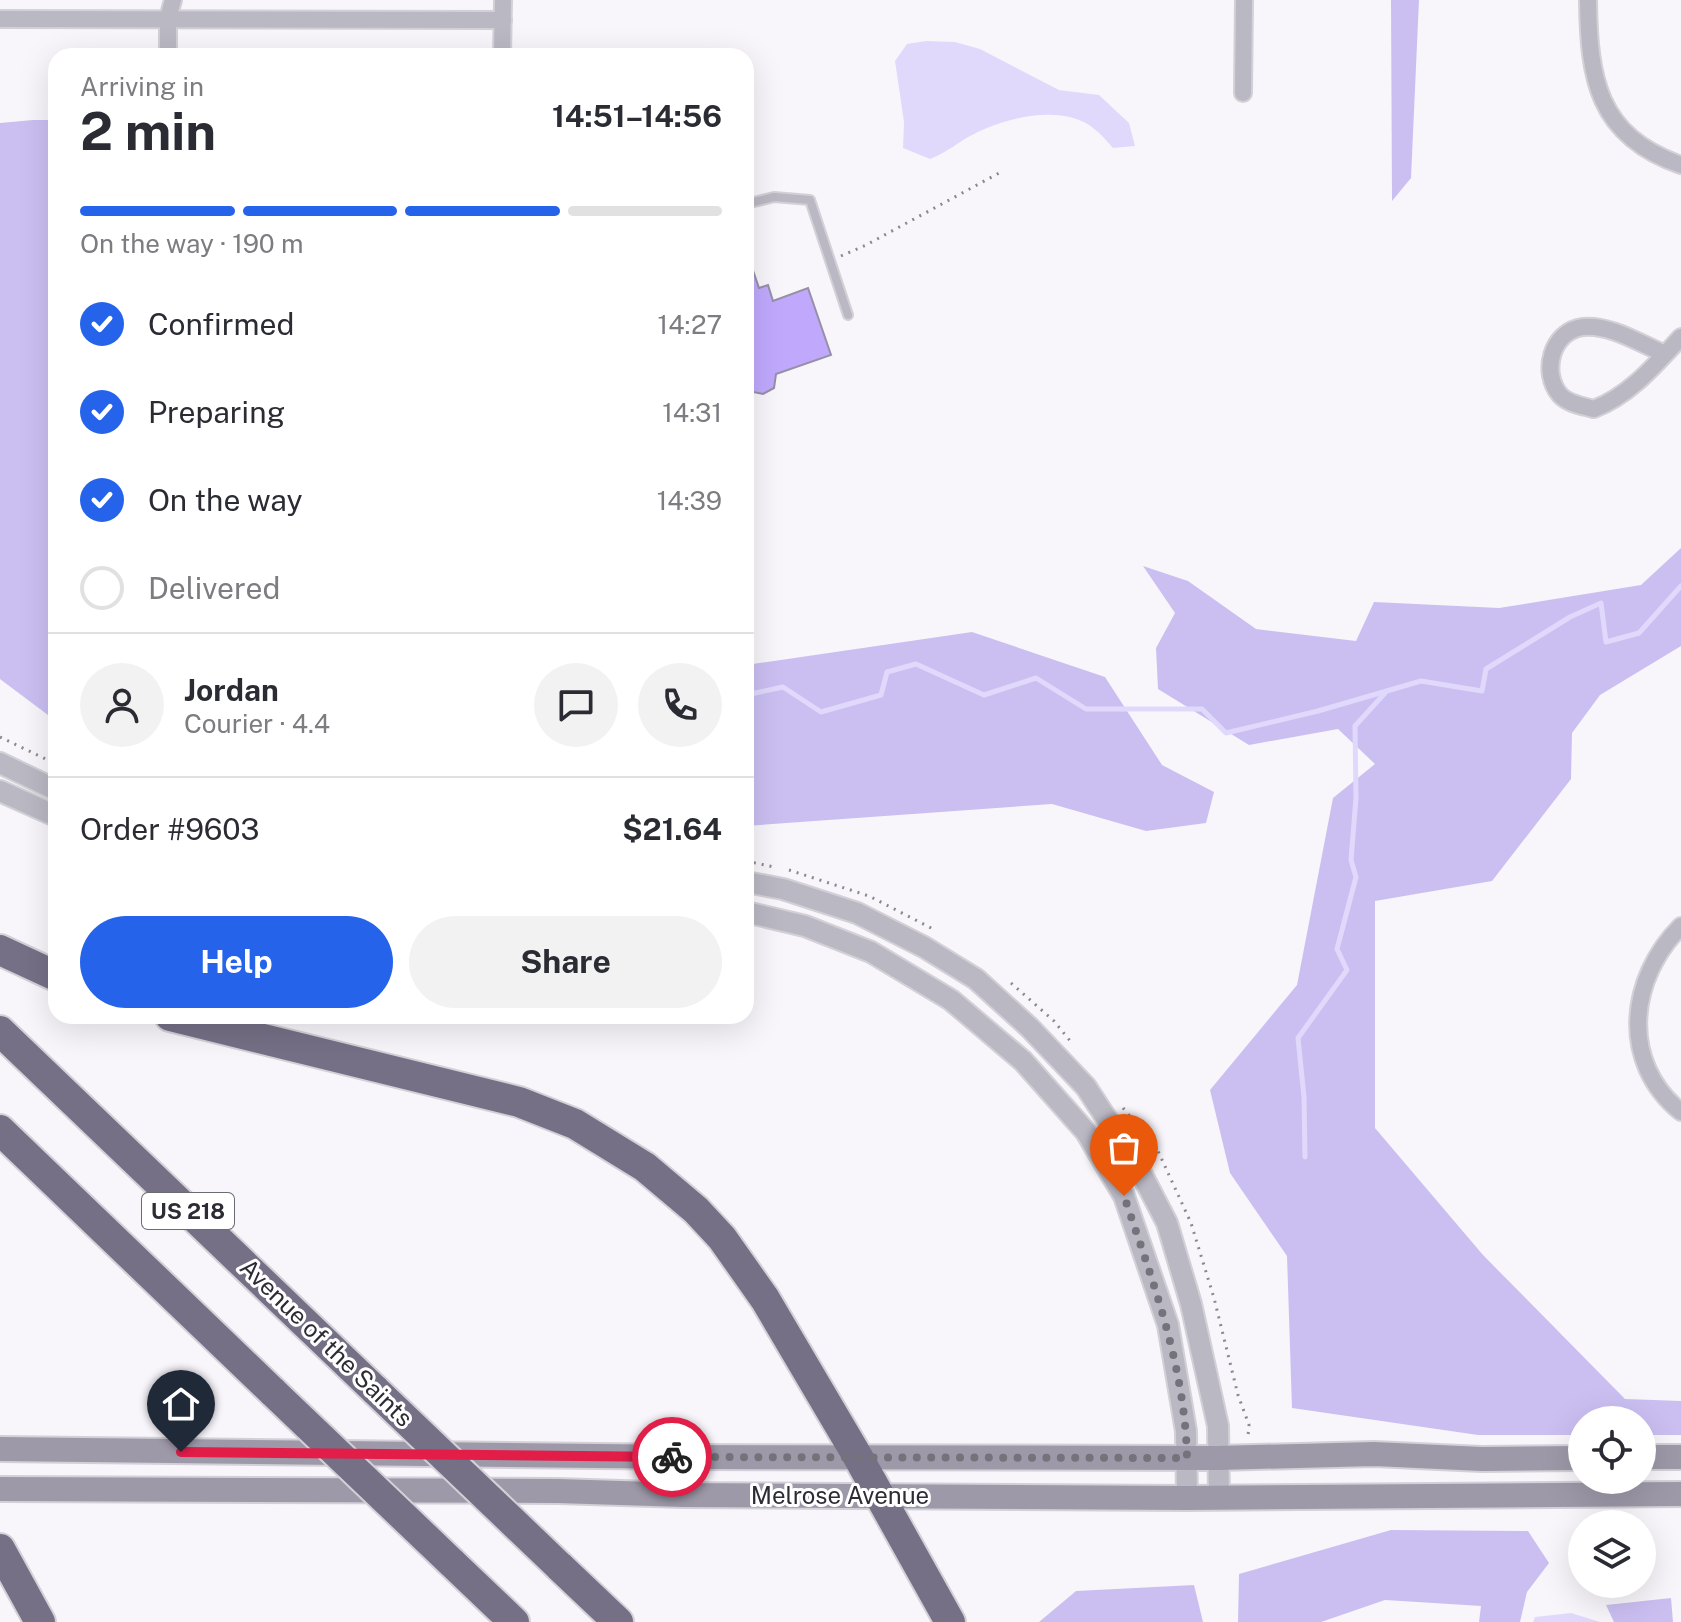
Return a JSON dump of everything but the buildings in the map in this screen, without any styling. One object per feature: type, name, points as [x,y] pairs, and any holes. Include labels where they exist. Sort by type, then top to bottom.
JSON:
[{"type":"highway","points":[[0,950],[48,972]]},
{"type":"highway","points":[[202,1024],[519,1102],[575,1124],[608,1142],[674,1190],[722,1238],[765,1299],[950,1622]]},
{"type":"highway","name":"Avenue of the Saints","points":[[0,1031],[618,1622]]},
{"type":"highway","name":"US 218","points":[[0,1130],[514,1622]]},
{"type":"highway","points":[[0,1549],[40,1622]]},
{"type":"main road","name":"Melrose Avenue","points":[[0,1449],[391,1455],[1218,1458],[1374,1454],[1482,1459],[1568,1458]]},
{"type":"main road","points":[[1656,1457],[1681,1457]]},
{"type":"main road","name":"Melrose Avenue","points":[[0,1489],[1187,1498],[1681,1494]]},
{"type":"street","points":[[168,48],[168,18],[173,0]]},
{"type":"street","points":[[502,48],[503,0]]},
{"type":"street","points":[[1243,93],[1244,0]]},
{"type":"street","points":[[1588,0],[1589,49],[1601,97],[1628,134],[1644,148],[1681,165]]},
{"type":"street","points":[[0,19],[503,20]]},
{"type":"street","points":[[1665,354],[1600,328],[1580,327],[1564,336],[1554,349],[1549,367],[1552,382],[1562,397],[1594,409],[1627,391],[1665,354],[1681,337]]},
{"type":"street","points":[[0,763],[48,786]]},
{"type":"street","points":[[0,791],[48,812]]},
{"type":"street","points":[[754,884],[783,889],[857,913],[924,947],[976,979],[1030,1028],[1086,1087],[1138,1167],[1167,1223],[1191,1304],[1218,1426],[1219,1497]]},
{"type":"street","points":[[754,914],[805,926],[871,952],[951,1000],[1023,1061],[1086,1132],[1124,1196],[1168,1325],[1186,1431],[1187,1498]]},
{"type":"street","points":[[1681,926],[1662,945],[1651,965],[1643,986],[1638,1032],[1649,1072],[1663,1094],[1681,1112]]},
{"type":"lane","points":[[754,202],[774,197],[810,200],[848,315]]},
{"type":"path","points":[[830,261],[866,245],[1001,172]]},
{"type":"path","points":[[0,737],[48,760]]},
{"type":"shaded area","points":[[1391,0],[1419,0],[1411,178],[1392,201]]},
{"type":"shaded area","points":[[955,42],[980,49],[1059,90],[1099,95],[1129,123],[1135,146],[1113,148],[1085,123],[1061,116],[1036,115],[997,124],[930,159],[903,148],[904,122],[895,61],[907,44]]},
{"type":"shaded area","points":[[48,120],[48,715],[0,679],[0,123]]},
{"type":"shaded area","points":[[1681,548],[1681,646],[1600,695],[1572,733],[1571,779],[1492,881],[1375,901],[1375,1128],[1483,1255],[1625,1399],[1681,1401],[1681,1435],[1656,1435],[1656,1406],[1568,1406],[1568,1435],[1478,1435],[1292,1408],[1287,1256],[1230,1173],[1210,1090],[1297,985],[1333,798],[1375,764],[1338,729],[1249,745],[1158,689],[1156,648],[1175,613],[1143,566],[1188,581],[1256,629],[1356,641],[1374,602],[1499,608],[1641,585]]},
{"type":"shaded area","points":[[972,632],[1105,677],[1162,765],[1214,792],[1206,823],[1146,831],[1052,804],[754,825],[754,664]]},
{"type":"shaded area","points":[[1391,1530],[1528,1531],[1549,1563],[1527,1592],[1520,1622],[1479,1622],[1481,1606],[1385,1600],[1321,1622],[1238,1622],[1239,1574]]},
{"type":"shaded area","points":[[1194,1585],[1203,1622],[1039,1622],[1076,1591]]},
{"type":"shaded area","points":[[1671,1598],[1673,1622],[1614,1622],[1606,1605]]},
{"type":"shaded area","points":[[1571,1613],[1600,1622],[1533,1622],[1535,1617]]},
{"type":"waterway","points":[[754,693],[783,687],[821,712],[881,695],[887,672],[916,664],[984,695],[1036,678],[1086,709],[1202,709],[1226,733],[1318,711],[1421,681],[1482,691],[1486,669],[1570,617],[1601,603],[1606,642],[1639,633],[1681,586]]},
{"type":"waterway","points":[[1305,1157],[1304,1097],[1298,1038],[1347,970],[1337,949],[1356,877],[1351,860],[1356,798],[1355,726],[1385,693]]},
{"type":"way so far","points":[[672,1457],[1187,1458],[1186,1431],[1168,1325],[1124,1196]]},
{"type":"route","points":[[181,1452],[672,1457]]}]
